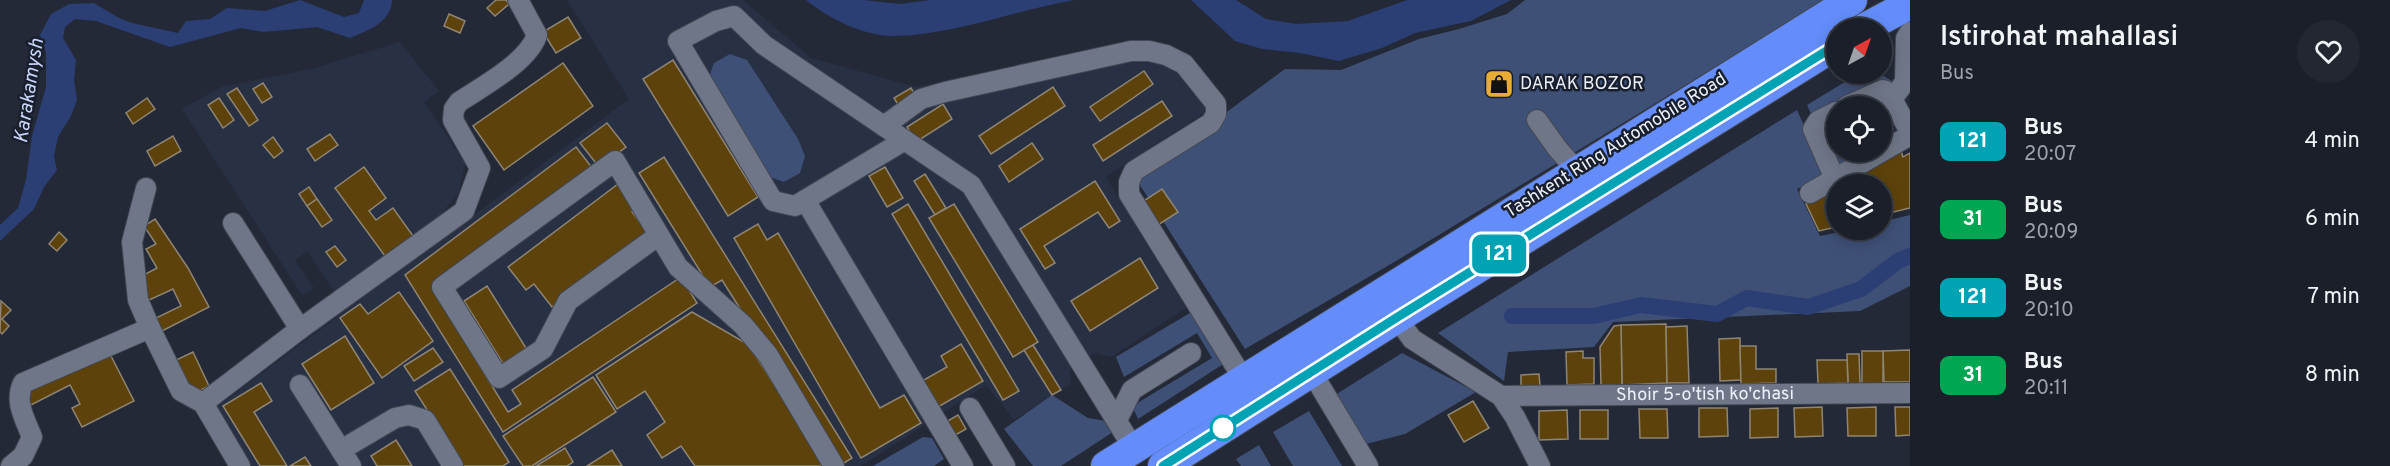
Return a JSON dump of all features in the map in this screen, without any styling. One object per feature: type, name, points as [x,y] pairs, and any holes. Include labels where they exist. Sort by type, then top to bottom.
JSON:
[{"type":"highway","name":"Tashkent Ring Automobile Road","points":[[1106,466],[1851,0]]},
{"type":"highway","points":[[1892,20],[1907,16]]},
{"type":"highway","name":"Tashkent Ring Automobile Road","points":[[1163,466],[1311,371],[1826,51]]},
{"type":"street","points":[[203,403],[300,329],[464,211],[480,168],[453,120],[454,110],[459,102],[525,56],[534,45],[537,35],[518,0]]},
{"type":"street","points":[[905,140],[795,206],[773,201],[678,41],[716,21],[734,16],[764,45],[905,140],[971,185],[1134,449]]},
{"type":"street","points":[[1844,174],[1907,137],[1910,132],[1893,99],[1905,82],[1907,16]]},
{"type":"street","points":[[884,126],[921,99],[937,94],[1131,51],[1149,51],[1166,55],[1184,64],[1216,104],[1216,114],[1211,123],[1134,171],[1129,182],[1129,194],[1244,380]]},
{"type":"street","points":[[1870,96],[1883,90],[1890,96]]},
{"type":"street","points":[[1826,117],[1818,121],[1813,129],[1826,159]]},
{"type":"street","points":[[1537,120],[1577,171]]},
{"type":"street","points":[[659,235],[568,301],[543,349],[499,378],[442,286],[615,161],[659,235],[678,267],[743,325],[768,355],[834,466]]},
{"type":"street","points":[[1810,193],[1826,184]]},
{"type":"street","points":[[146,188],[132,242],[138,300],[181,391],[203,403],[240,466]]},
{"type":"street","points":[[805,200],[960,465]]},
{"type":"street","points":[[233,223],[300,329]]},
{"type":"street","points":[[1396,318],[1412,339],[1501,396],[1515,417],[1540,466]]},
{"type":"street","points":[[11,466],[23,456],[32,437],[18,402],[23,383],[150,328]]},
{"type":"street","points":[[1117,420],[1132,390],[1191,352]]},
{"type":"street","points":[[1311,371],[1368,466]]},
{"type":"street","points":[[300,386],[346,458],[395,418],[409,415],[424,420],[453,466]]},
{"type":"street","name":"Shoir 5-o'tish ko'chasi","points":[[1501,396],[1910,393]]},
{"type":"street","points":[[970,408],[1005,466]]},
{"type":"shaded area","points":[[300,0],[344,17],[359,13],[364,0],[392,0],[388,15],[383,20],[371,29],[350,38],[317,27],[263,32],[241,28],[170,47],[96,21],[75,19],[65,27],[63,38],[76,60],[74,80],[77,100],[71,116],[58,137],[54,156],[57,170],[44,187],[34,209],[0,241],[0,225],[18,208],[26,180],[32,136],[46,87],[46,52],[40,35],[51,14],[69,4],[94,3],[132,23],[178,33],[186,21],[210,19],[227,8],[265,11]]},
{"type":"shaded area","points":[[567,0],[743,0],[811,58],[916,87],[1149,40],[1186,59],[1227,98],[1106,177],[1186,308],[1111,357],[1095,353],[1070,369],[1071,384],[1014,420],[986,385],[861,466],[247,466],[214,409],[629,99]]},
{"type":"shaded area","points":[[806,0],[864,0],[900,4],[930,0],[1075,0],[963,27],[917,35],[894,36],[859,30],[826,14]]},
{"type":"shaded area","points":[[1191,0],[1236,0],[1266,19],[1296,24],[1348,21],[1407,0],[1511,0],[1471,21],[1415,33],[1382,48],[1339,61],[1300,53],[1262,49],[1235,41]]},
{"type":"shaded area","points":[[1525,0],[1825,0],[1396,261],[1245,349],[1136,179],[1285,69],[1341,70],[1419,39],[1507,14]]},
{"type":"shaded area","points":[[400,42],[439,91],[424,102],[465,163],[459,192],[424,236],[339,298],[307,251],[295,261],[314,288],[302,295],[182,109],[221,87],[311,69]]},
{"type":"shaded area","points":[[730,54],[747,60],[798,139],[805,156],[800,173],[784,182],[767,176],[708,80],[714,63]]},
{"type":"shaded area","points":[[1842,84],[1885,84],[1858,96],[1826,96],[1826,110],[1812,116],[1807,105]]},
{"type":"shaded area","points":[[1797,110],[1826,174],[1797,189],[1820,236],[1826,235],[1826,240],[1892,240],[1892,219],[1910,215],[1910,286],[1860,311],[1613,322],[1594,347],[1508,352],[1504,381],[1438,333]]},
{"type":"shaded area","points":[[1837,162],[1850,162],[1841,167]]},
{"type":"shaded area","points":[[1195,310],[1228,361],[1138,419],[1133,408],[1139,402],[1212,358],[1197,333],[1124,377],[1116,357]]},
{"type":"shaded area","points":[[1402,353],[1476,392],[1405,434],[1366,444],[1335,395]]},
{"type":"shaded area","points":[[1052,395],[1088,418],[1112,422],[1113,432],[1061,466],[1033,466],[1004,429]]},
{"type":"shaded area","points":[[1309,411],[1342,466],[1293,466],[1273,432]]},
{"type":"shaded area","points":[[923,437],[932,438],[944,459],[934,466],[873,466]]},
{"type":"shaded area","points":[[1259,445],[1271,466],[1241,466],[1236,459]]},
{"type":"building","points":[[496,0],[506,0],[509,4],[495,16],[487,8]]},
{"type":"building","points":[[449,14],[465,21],[460,33],[444,26]]},
{"type":"building","points":[[568,17],[581,38],[556,53],[543,32]]},
{"type":"building","points":[[673,60],[758,197],[728,216],[643,79]]},
{"type":"building","points":[[563,63],[593,106],[504,170],[473,126]]},
{"type":"building","points":[[1144,71],[1153,84],[1100,121],[1090,107]]},
{"type":"building","points":[[263,83],[272,97],[262,103],[253,89]]},
{"type":"building","points":[[1053,87],[1065,106],[991,154],[979,136]]},
{"type":"building","points":[[237,88],[258,120],[249,126],[227,94]]},
{"type":"building","points":[[911,88],[917,98],[900,108],[894,98]]},
{"type":"building","points":[[147,98],[155,109],[133,124],[126,113]]},
{"type":"building","points":[[219,98],[234,120],[223,128],[208,105]]},
{"type":"building","points":[[1162,101],[1172,116],[1103,161],[1093,145]]},
{"type":"building","points":[[943,104],[952,119],[916,142],[907,127]]},
{"type":"building","points":[[607,123],[626,147],[599,167],[580,143]]},
{"type":"building","points":[[330,134],[338,145],[315,161],[307,149]]},
{"type":"building","points":[[173,136],[181,151],[155,166],[147,151]]},
{"type":"building","points":[[273,137],[283,151],[274,158],[263,145]]},
{"type":"building","points":[[1032,143],[1043,159],[1009,182],[999,166]]},
{"type":"building","points":[[576,147],[593,169],[432,288],[508,412],[521,404],[512,390],[681,277],[697,303],[503,432],[405,275]]},
{"type":"building","points":[[1901,151],[1903,157],[1910,153],[1910,208],[1892,212],[1892,174],[1858,174],[1881,162],[1892,162],[1892,156]]},
{"type":"building","points":[[664,157],[852,458],[839,466],[722,280],[710,287],[639,173]]},
{"type":"building","points":[[364,167],[386,198],[369,211],[376,220],[393,208],[416,240],[388,260],[335,188]]},
{"type":"building","points":[[885,167],[903,198],[887,207],[869,176]]},
{"type":"building","points":[[925,174],[946,208],[935,215],[914,181]]},
{"type":"building","points":[[1095,181],[1120,221],[1109,228],[1098,212],[1044,246],[1055,263],[1045,269],[1020,229]]},
{"type":"building","points":[[618,184],[637,208],[632,212],[648,233],[552,307],[534,284],[526,290],[508,267]]},
{"type":"building","points":[[309,187],[317,199],[307,206],[299,194]]},
{"type":"building","points":[[1162,189],[1178,212],[1155,227],[1139,204]]},
{"type":"building","points":[[1826,193],[1826,229],[1819,231],[1806,204]]},
{"type":"building","points":[[317,199],[332,220],[322,227],[307,206]]},
{"type":"building","points":[[908,204],[1019,391],[1003,400],[892,214]]},
{"type":"building","points":[[954,204],[1038,342],[1013,357],[929,218]]},
{"type":"building","points":[[155,219],[188,268],[209,307],[162,331],[156,318],[181,306],[173,289],[147,301],[142,276],[157,268],[146,249],[156,244],[144,226]]},
{"type":"building","points":[[758,224],[767,240],[778,233],[880,408],[904,395],[921,423],[861,458],[734,238]]},
{"type":"building","points":[[59,232],[67,240],[57,251],[49,244]]},
{"type":"building","points":[[335,246],[346,260],[337,267],[326,252]]},
{"type":"building","points":[[1140,258],[1158,288],[1090,331],[1071,301]]},
{"type":"building","points":[[487,286],[531,356],[507,370],[464,301]]},
{"type":"building","points":[[399,292],[433,341],[382,378],[340,318],[360,304],[368,314]]},
{"type":"building","points":[[1,301],[11,310],[2,319],[9,326],[2,334],[0,332]]},
{"type":"building","points":[[692,312],[749,345],[825,466],[695,466],[681,446],[662,458],[647,435],[665,422],[645,391],[617,409],[596,375]]},
{"type":"building","points":[[1666,324],[1667,383],[1622,385],[1621,325]]},
{"type":"building","points":[[1621,325],[1622,385],[1601,385],[1600,347],[1614,326]]},
{"type":"building","points":[[1687,326],[1689,383],[1667,383],[1666,327]]},
{"type":"building","points":[[345,336],[374,383],[331,410],[302,364]]},
{"type":"building","points":[[1740,338],[1741,380],[1720,381],[1719,339]]},
{"type":"building","points":[[961,344],[983,381],[938,407],[922,381],[947,367],[941,356]]},
{"type":"building","points":[[1033,345],[1061,390],[1052,395],[1024,350]]},
{"type":"building","points":[[1740,346],[1756,346],[1756,369],[1776,369],[1776,383],[1741,384]]},
{"type":"building","points":[[433,348],[443,362],[414,381],[404,366]]},
{"type":"building","points":[[1910,350],[1910,382],[1884,382],[1883,351]]},
{"type":"building","points":[[1583,351],[1583,358],[1594,358],[1594,384],[1567,385],[1566,352]]},
{"type":"building","points":[[1862,351],[1883,351],[1883,384],[1862,384]]},
{"type":"building","points":[[109,352],[134,401],[82,427],[72,408],[80,404],[70,385],[27,407],[21,395]]},
{"type":"building","points":[[193,352],[209,386],[191,395],[174,361]]},
{"type":"building","points":[[1847,354],[1859,354],[1860,384],[1848,384]]},
{"type":"building","points":[[1817,360],[1847,360],[1848,383],[1818,384]]},
{"type":"building","points":[[450,369],[509,462],[503,466],[463,466],[415,391]]},
{"type":"building","points":[[1539,374],[1540,386],[1521,387],[1521,375]]},
{"type":"building","points":[[593,377],[616,412],[532,466],[523,466],[503,436]]},
{"type":"building","points":[[261,383],[272,401],[254,412],[287,466],[260,466],[223,406]]},
{"type":"building","points":[[1473,401],[1489,428],[1464,442],[1448,415]]},
{"type":"building","points":[[1822,407],[1823,436],[1795,437],[1794,408]]},
{"type":"building","points":[[1876,407],[1876,436],[1848,436],[1847,408]]},
{"type":"building","points":[[1895,407],[1910,407],[1910,435],[1896,436]]},
{"type":"building","points":[[1699,408],[1727,408],[1728,436],[1699,437]]},
{"type":"building","points":[[1778,408],[1778,437],[1750,438],[1750,409]]},
{"type":"building","points":[[1639,409],[1667,409],[1668,438],[1640,438]]},
{"type":"building","points":[[1567,410],[1568,439],[1539,440],[1539,411]]},
{"type":"building","points":[[1580,410],[1608,410],[1608,439],[1580,439]]},
{"type":"building","points":[[958,415],[966,429],[952,437],[944,423]]},
{"type":"building","points":[[396,440],[412,466],[377,466],[371,456]]},
{"type":"building","points":[[565,448],[573,462],[567,466],[536,466]]},
{"type":"building","points":[[612,450],[622,466],[587,466]]},
{"type":"building","points":[[305,457],[311,466],[290,466]]},
{"type":"waterway","points":[[1512,316],[1594,316],[1641,305],[1717,314],[1747,298],[1808,307],[1861,289],[1898,261],[1910,256]]},
{"type":"bus line","name":"121","points":[[1163,466],[1396,318],[1826,51]]},
{"type":"place","name":"DARAK BOZOR","points":[[1499,84]]},
{"type":"water label","name":"Karakamysh","points":[[30,91]]}]
